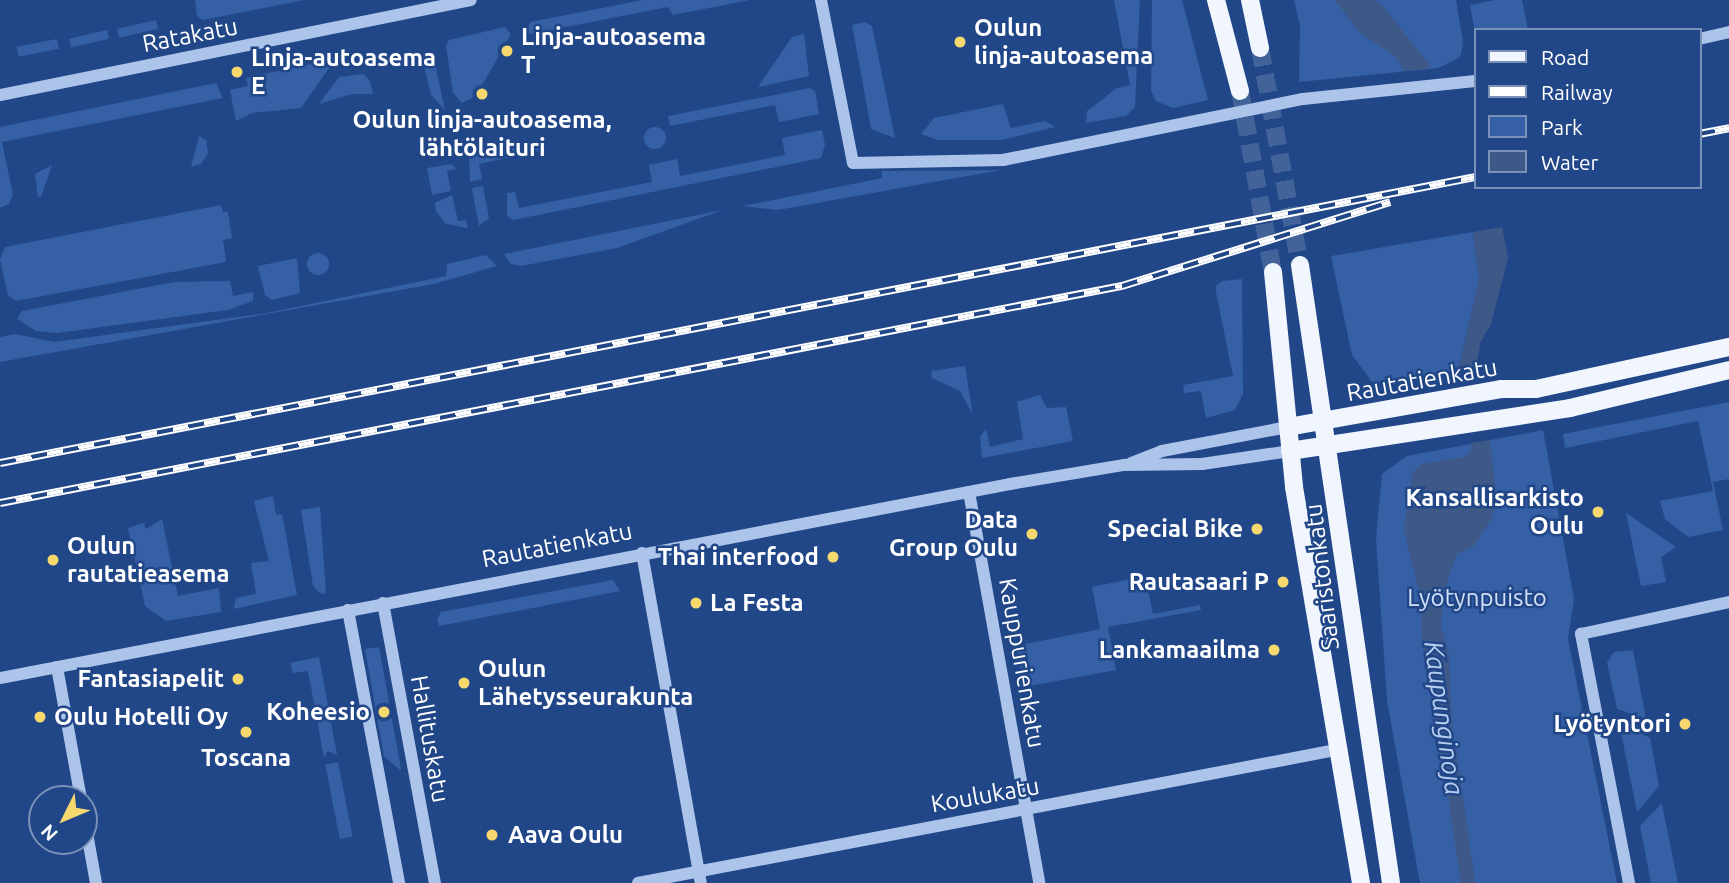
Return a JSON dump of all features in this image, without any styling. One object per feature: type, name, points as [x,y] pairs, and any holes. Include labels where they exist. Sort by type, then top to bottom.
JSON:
[{"type":"main road","points":[[1216,0],[1240,91]]},
{"type":"main road","points":[[1250,0],[1260,48]]},
{"type":"main road","name":"Saaristonkatu","points":[[1300,265],[1329,446],[1364,723],[1391,883]]},
{"type":"main road","name":"Saaristonkatu","points":[[1273,272],[1290,451],[1361,883]]},
{"type":"main road","name":"Rautatienkatu","points":[[1288,427],[1501,389],[1536,389],[1729,347]]},
{"type":"main road","name":"Rautatienkatu","points":[[1290,451],[1570,408],[1729,370]]},
{"type":"street","name":"Ratakatu","points":[[0,95],[471,0]]},
{"type":"street","points":[[821,0],[853,163],[1003,160],[1303,99],[1474,81]]},
{"type":"street","points":[[1701,39],[1729,32]]},
{"type":"street","name":"Rautatienkatu","points":[[1124,465],[1162,451],[1288,427]]},
{"type":"street","name":"Rautatienkatu","points":[[0,678],[969,492],[1124,465],[1202,464],[1290,451]]},
{"type":"street","name":"Kauppurienkatu","points":[[969,492],[1040,883]]},
{"type":"street","points":[[642,553],[700,877]]},
{"type":"street","points":[[1629,883],[1581,634],[1729,602]]},
{"type":"street","name":"Hallituskatu","points":[[383,603],[435,883]]},
{"type":"street","points":[[348,610],[399,883]]},
{"type":"street","points":[[57,667],[78,785]]},
{"type":"street","name":"Koulukatu","points":[[638,883],[700,877],[1026,809],[1341,749]]},
{"type":"street","points":[[91,855],[96,883]]},
{"type":"green space","points":[[195,0],[304,0],[203,20],[197,16]]},
{"type":"green space","points":[[643,0],[750,0],[673,15],[668,7],[525,35],[530,22]]},
{"type":"green space","points":[[1114,0],[1140,0],[1135,107],[1126,116],[1086,123],[1087,111],[1117,88],[1130,85]]},
{"type":"green space","points":[[1152,0],[1182,0],[1208,100],[1173,108],[1156,101],[1151,91]]},
{"type":"green space","points":[[1294,0],[1456,0],[1463,43],[1460,57],[1439,68],[1299,82],[1300,25]]},
{"type":"green space","points":[[1495,0],[1522,0],[1528,28],[1474,28],[1470,5]]},
{"type":"green space","points":[[156,20],[158,29],[119,38],[117,29]]},
{"type":"green space","points":[[865,22],[872,26],[895,138],[871,129],[852,25]]},
{"type":"green space","points":[[505,27],[511,34],[476,96],[462,103],[453,93],[446,45],[449,40]]},
{"type":"green space","points":[[107,30],[109,39],[71,48],[69,39]]},
{"type":"green space","points":[[804,34],[809,76],[758,87],[792,37]]},
{"type":"green space","points":[[57,39],[59,49],[19,57],[17,47]]},
{"type":"green space","points":[[424,59],[434,59],[445,110],[431,95],[424,66]]},
{"type":"green space","points":[[326,61],[329,68],[301,108],[252,113],[236,121],[230,90],[248,86],[246,78]]},
{"type":"green space","points":[[363,74],[370,81],[373,94],[352,94],[319,104],[339,77]]},
{"type":"green space","points":[[216,83],[223,98],[2,142],[13,195],[9,204],[0,208],[0,127]]},
{"type":"green space","points":[[810,88],[815,91],[819,114],[779,122],[775,105],[670,126],[668,116]]},
{"type":"green space","points":[[1003,104],[1011,128],[1045,121],[1055,127],[1002,140],[938,140],[921,134],[934,118]]},
{"type":"green space","points":[[655,127],[663,130],[666,138],[663,146],[655,149],[647,146],[644,138],[647,130]]},
{"type":"green space","points":[[822,130],[825,145],[821,158],[513,220],[507,216],[507,193],[515,192],[519,208],[652,182],[649,165],[677,159],[680,176],[785,155],[782,138]]},
{"type":"green space","points":[[199,136],[206,140],[208,154],[201,164],[191,167]]},
{"type":"green space","points":[[545,140],[547,150],[479,164],[482,179],[470,182],[469,156]]},
{"type":"green space","points":[[451,164],[457,169],[447,171],[451,191],[432,195],[427,168]]},
{"type":"green space","points":[[52,165],[41,197],[38,197],[35,174]]},
{"type":"green space","points":[[1001,170],[778,210],[742,206],[882,178],[882,171]]},
{"type":"green space","points":[[483,186],[489,218],[479,226],[472,188]]},
{"type":"green space","points":[[452,195],[458,221],[466,220],[468,228],[446,224],[436,211],[435,203]]},
{"type":"green space","points":[[221,205],[223,212],[228,212],[232,238],[223,240],[226,262],[16,301],[8,295],[0,260],[5,247]]},
{"type":"green space","points":[[736,207],[617,248],[521,266],[511,264],[504,254]]},
{"type":"green space","points":[[1473,232],[1479,280],[1458,371],[1373,383],[1352,355],[1331,256]]},
{"type":"green space","points":[[318,253],[326,256],[329,264],[326,272],[318,275],[310,272],[307,264],[310,256]]},
{"type":"green space","points":[[486,255],[497,266],[434,284],[0,362],[0,337],[15,334],[54,342],[267,313],[446,276],[447,264]]},
{"type":"green space","points":[[297,258],[300,293],[272,300],[265,295],[258,266]]},
{"type":"green space","points":[[1242,279],[1243,394],[1235,410],[1206,418],[1201,391],[1184,393],[1183,385],[1233,376],[1215,287],[1222,281]]},
{"type":"green space","points":[[230,281],[233,296],[253,292],[253,301],[228,310],[57,333],[36,331],[17,319],[22,311],[174,282]]},
{"type":"green space","points":[[965,366],[973,415],[960,391],[932,378],[931,371]]},
{"type":"green space","points":[[1040,395],[1047,408],[1066,407],[1073,441],[982,458],[980,437],[986,429],[990,447],[1023,439],[1017,402]]},
{"type":"green space","points":[[1729,402],[1729,479],[1713,482],[1723,530],[1688,537],[1665,519],[1660,501],[1713,491],[1698,421],[1565,448],[1563,434]]},
{"type":"green space","name":"Lyötynpuisto","points":[[1543,430],[1574,598],[1568,639],[1617,883],[1420,883],[1387,701],[1376,539],[1382,474],[1407,456]]},
{"type":"green space","points":[[273,496],[276,515],[282,514],[297,595],[234,609],[236,598],[256,594],[251,563],[269,561],[254,501]]},
{"type":"green space","points":[[320,507],[326,593],[321,594],[313,586],[301,510]]},
{"type":"green space","points":[[1626,513],[1676,547],[1661,557],[1666,582],[1641,586]]},
{"type":"green space","points":[[162,519],[178,596],[219,588],[221,612],[166,621],[145,606],[128,528],[144,523],[146,529]]},
{"type":"green space","points":[[1145,576],[1153,614],[1200,605],[1201,610],[1108,627],[1116,670],[1024,687],[1016,646],[1100,629],[1092,587]]},
{"type":"green space","points":[[613,580],[620,591],[439,626],[437,619],[441,612]]},
{"type":"green space","points":[[379,647],[400,770],[384,756],[365,649]]},
{"type":"green space","points":[[1633,650],[1646,719],[1617,709],[1607,663],[1614,652]]},
{"type":"green space","points":[[319,657],[337,755],[328,751],[324,758],[308,671],[293,673],[290,663]]},
{"type":"green space","points":[[1619,723],[1650,738],[1659,786],[1637,812]]},
{"type":"green space","points":[[338,762],[353,837],[340,839],[325,764]]},
{"type":"green space","points":[[1662,803],[1678,883],[1651,883],[1640,826]]},
{"type":"water","points":[[1335,0],[1373,0],[1382,5],[1432,68],[1404,71],[1395,56],[1360,33]]},
{"type":"water","points":[[1502,227],[1508,258],[1491,324],[1480,343],[1477,367],[1458,371],[1479,280],[1473,232]]},
{"type":"water","points":[[1490,440],[1496,494],[1492,518],[1474,546],[1457,554],[1445,588],[1441,626],[1449,655],[1453,738],[1438,741],[1421,632],[1421,599],[1404,530],[1413,472],[1422,464],[1464,457],[1471,452],[1471,443]]},
{"type":"water","points":[[1456,748],[1475,883],[1461,883],[1448,796],[1443,751]]},
{"type":"waterway","name":"Kaupunginoja","points":[[1445,732],[1449,756]]},
{"type":"tunnel","points":[[1260,48],[1300,265]]},
{"type":"tunnel","points":[[1240,91],[1273,272]]},
{"type":"railway","points":[[1701,134],[1729,128]]},
{"type":"railway","points":[[0,463],[1474,177]]},
{"type":"railway","points":[[0,503],[1122,286],[1390,202]]},
{"type":"place","name":"Oulun linja-autoasema","points":[[960,42]]},
{"type":"place","name":"Linja-autoasema T","points":[[507,51]]},
{"type":"place","name":"Linja-autoasema E","points":[[237,72]]},
{"type":"place","name":"Oulun linja-autoasema, lähtölaituri","points":[[482,94]]},
{"type":"place","name":"Kansallisarkisto Oulu","points":[[1598,512]]},
{"type":"place","name":"Special Bike","points":[[1257,529]]},
{"type":"place","name":"Data Group Oulu","points":[[1032,534]]},
{"type":"place","name":"Thai interfood","points":[[833,557]]},
{"type":"place","name":"Oulun rautatieasema","points":[[53,560]]},
{"type":"place","name":"Rautasaari P","points":[[1283,582]]},
{"type":"place","name":"La Festa","points":[[696,603]]},
{"type":"place","name":"Lankamaailma","points":[[1274,650]]},
{"type":"place","name":"Fantasiapelit","points":[[238,679]]},
{"type":"place","name":"Oulun Lähetysseurakunta","points":[[464,683]]},
{"type":"place","name":"Koheesio","points":[[384,712]]},
{"type":"place","name":"Oulu Hotelli Oy","points":[[40,717]]},
{"type":"place","name":"Lyötyntori","points":[[1685,724]]},
{"type":"place","name":"Toscana","points":[[246,732]]},
{"type":"place","name":"Aava Oulu","points":[[492,835]]}]
